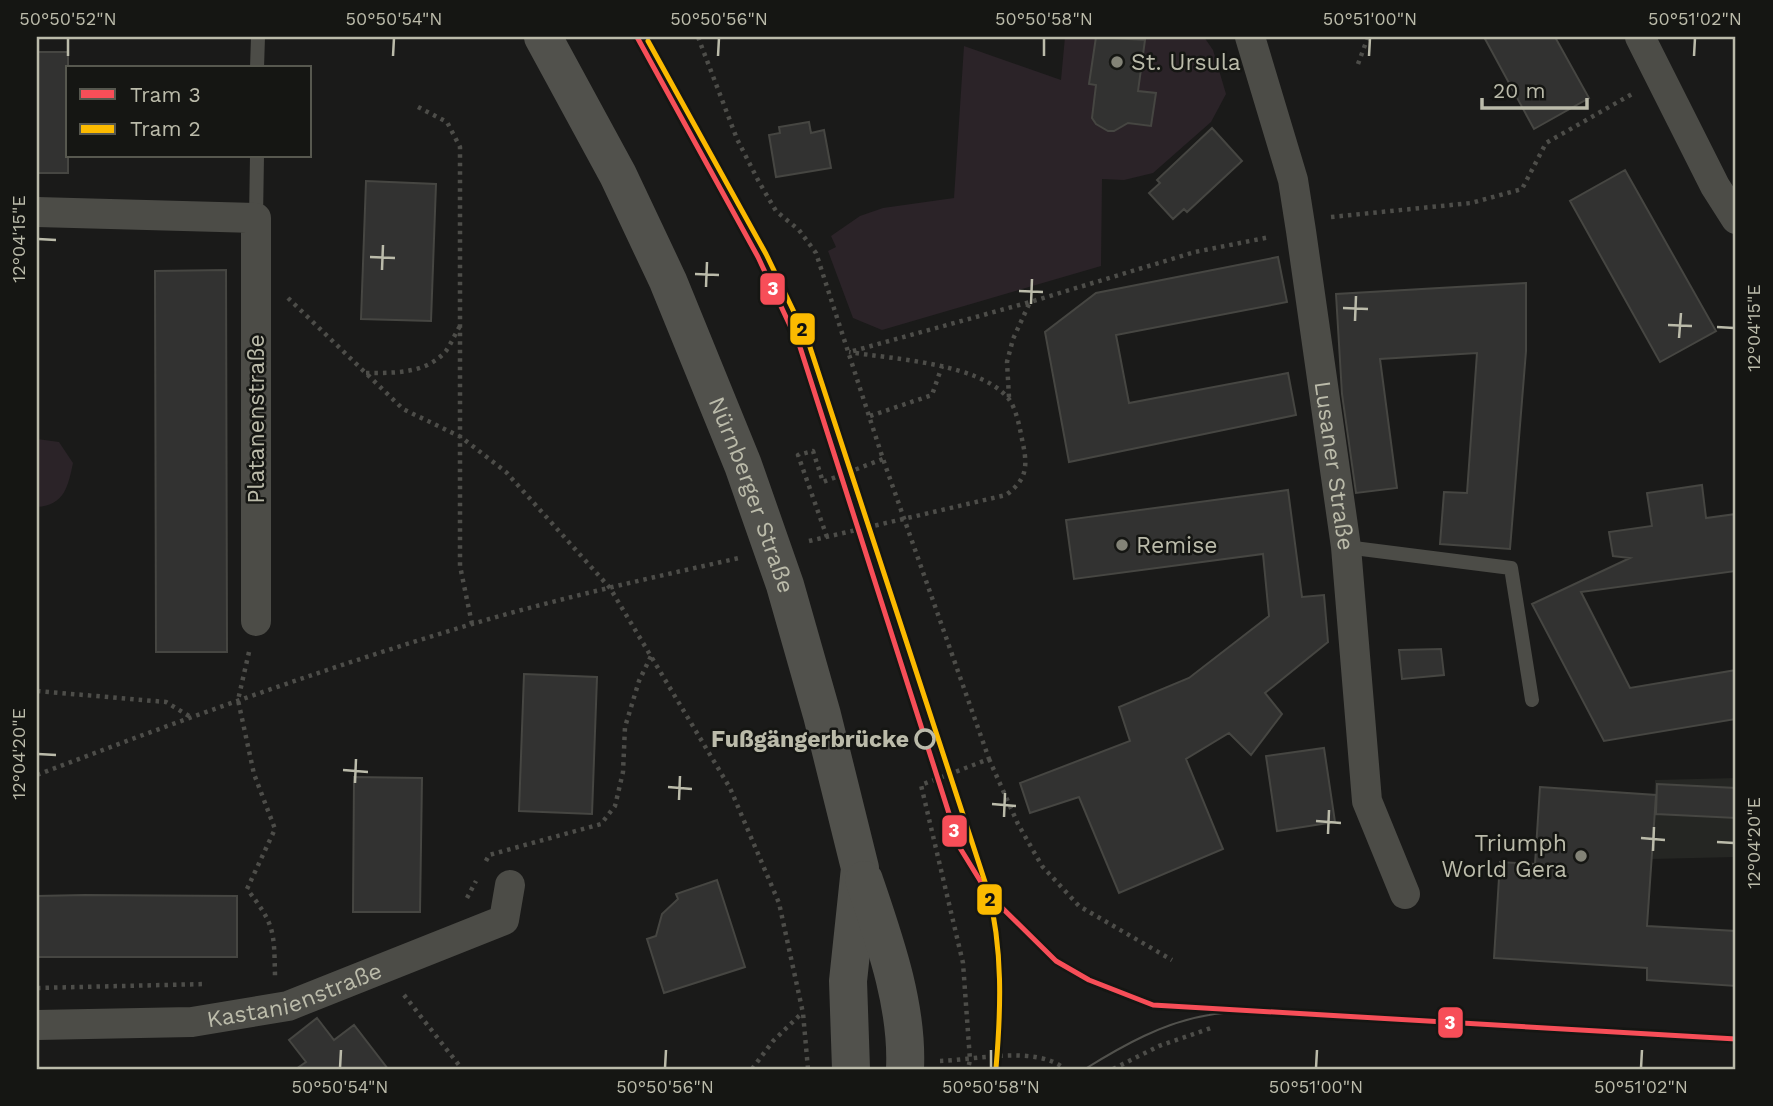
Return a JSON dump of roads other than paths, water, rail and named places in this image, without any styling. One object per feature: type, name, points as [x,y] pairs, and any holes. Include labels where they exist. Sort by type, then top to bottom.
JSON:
[{"type":"main road","name":"Nürnberger Straße","points":[[544,37],[618,175],[662,269],[743,465],[785,585],[822,715],[860,868],[848,981],[851,1069]]},
{"type":"main road","points":[[860,868],[892,964],[900,1009],[905,1069]]},
{"type":"street","name":"Lusaner Straße","points":[[1250,37],[1293,180],[1301,230],[1346,547],[1367,801],[1405,894]]},
{"type":"street","points":[[1640,37],[1715,186],[1736,219]]},
{"type":"street","points":[[37,212],[256,218]]},
{"type":"street","name":"Platanenstraße","points":[[256,218],[256,621]]},
{"type":"street","name":"Kastanienstraße","points":[[37,1025],[192,1022],[288,1006],[504,920],[510,885]]},
{"type":"lane","points":[[257,66],[258,37]]},
{"type":"lane","name":"Platanenstraße","points":[[256,218],[257,158]]},
{"type":"lane","points":[[1346,547],[1511,568],[1532,701]]},
{"type":"tram line","name":"3","points":[[637,37],[758,257],[800,347],[960,848],[989,895],[1056,961],[1089,980],[1153,1005],[1736,1039]]},
{"type":"tram line","name":"2","points":[[648,41],[766,254],[808,341],[988,891],[1000,979],[996,1068]]},
{"type":"tram line","points":[[1085,1069],[1129,1044],[1176,1023],[1215,1014],[1258,1010]]},
{"type":"place","name":"St. Ursula","points":[[1117,62]]},
{"type":"place","name":"Remise","points":[[1122,545]]},
{"type":"place","name":"Fußgängerbrücke","points":[[925,739]]},
{"type":"place","name":"Triumph World Gera","points":[[1581,856]]}]
